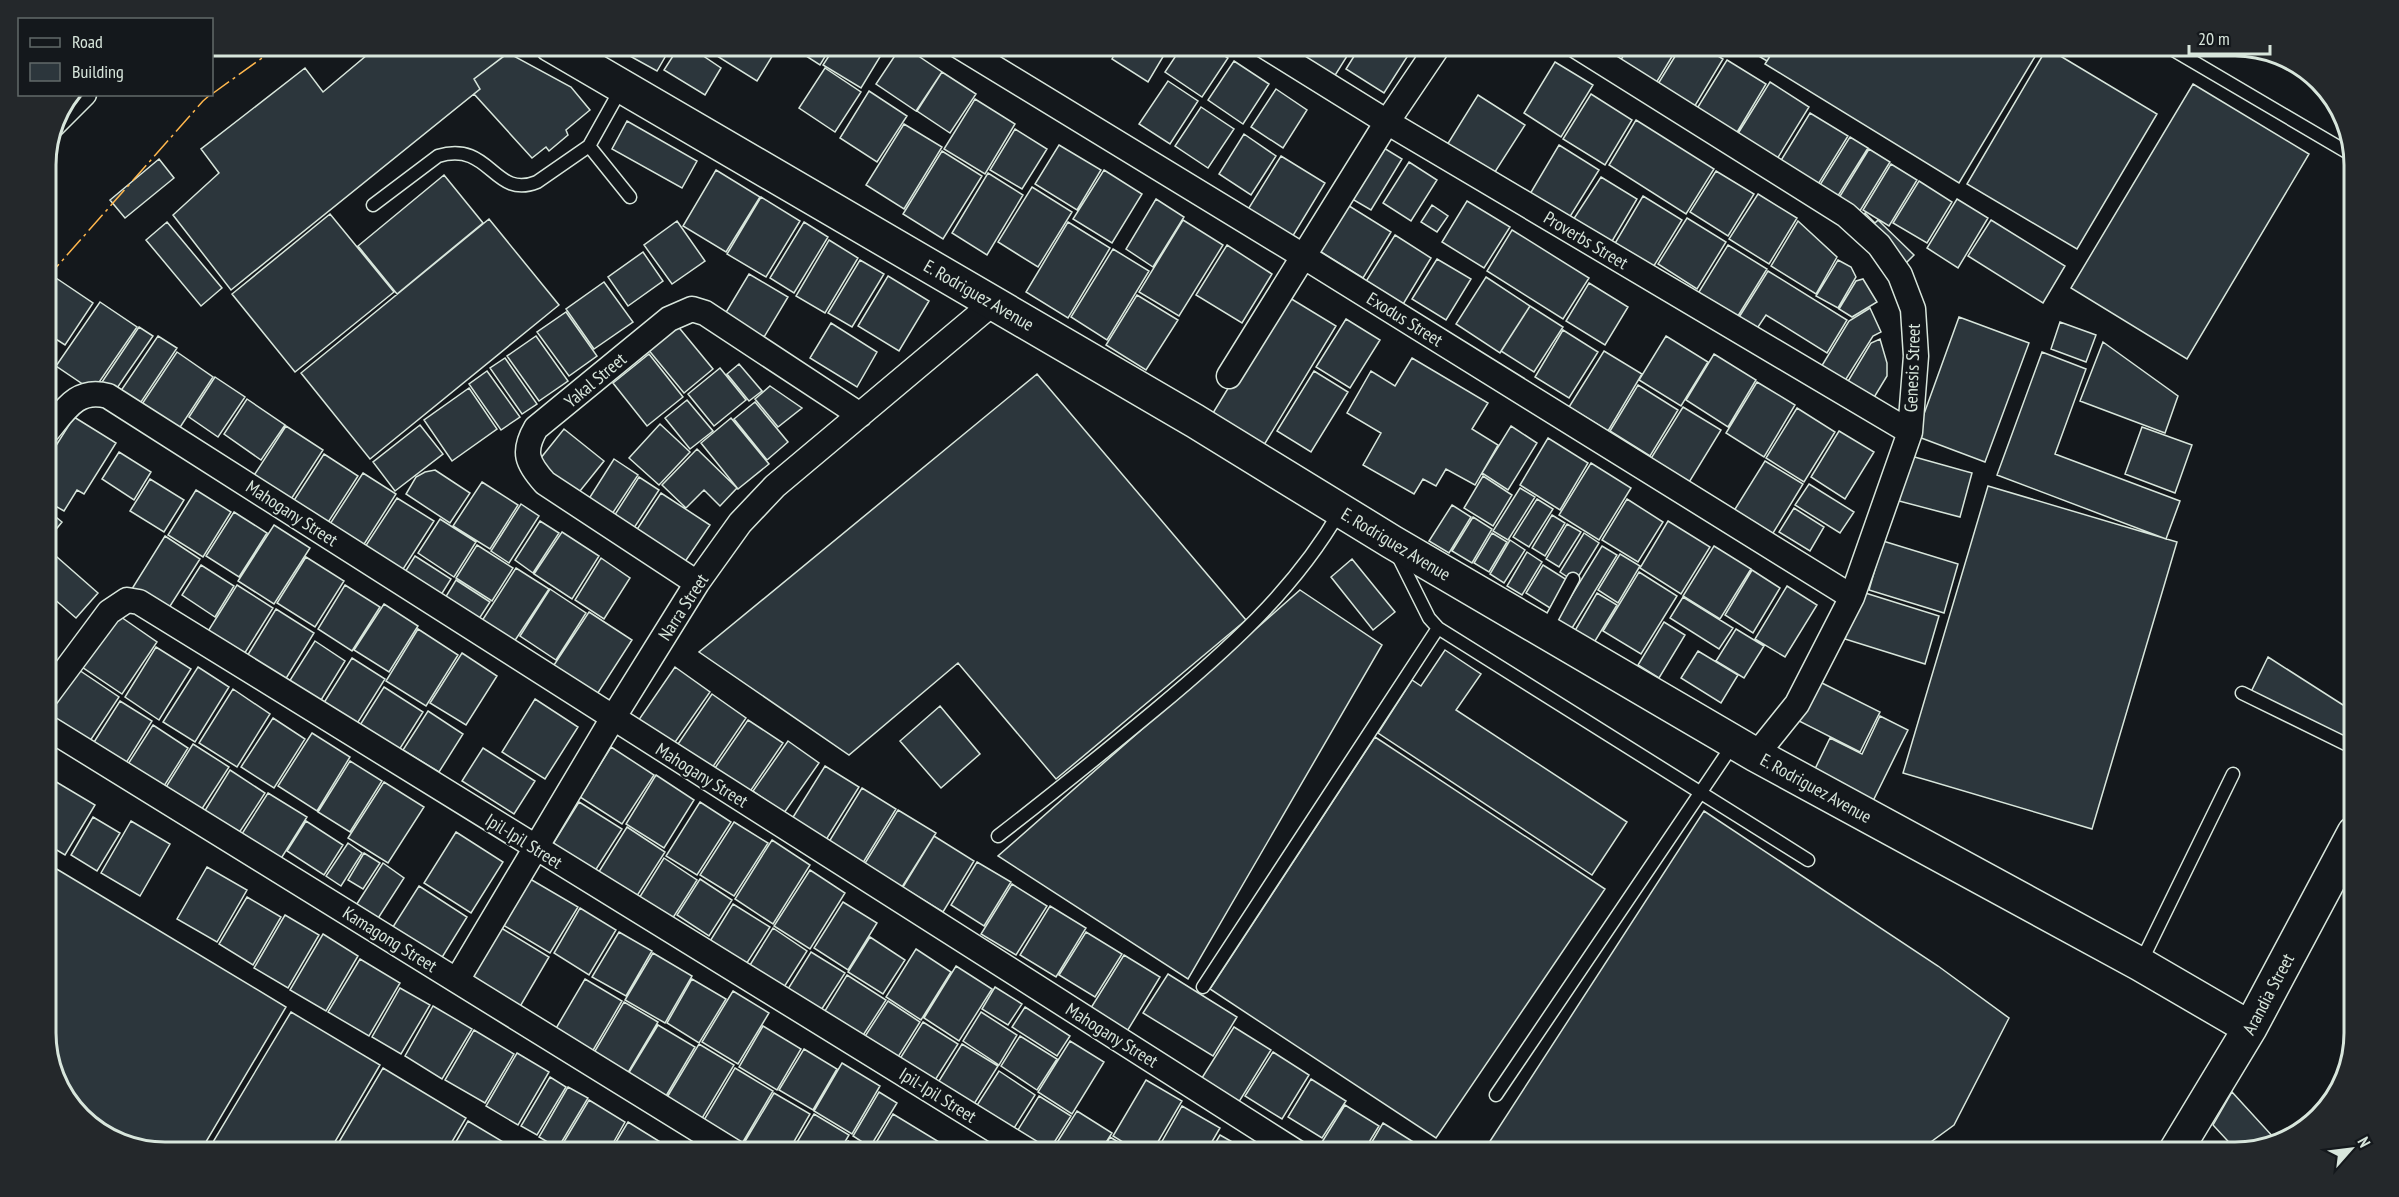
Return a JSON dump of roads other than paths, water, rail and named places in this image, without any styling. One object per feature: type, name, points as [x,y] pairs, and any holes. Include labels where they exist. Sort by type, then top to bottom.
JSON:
[{"type":"street","name":"E. Rodriguez Avenue","points":[[571,56],[1195,421],[1340,511],[1745,749],[2140,964],[2250,1028]]},
{"type":"street","name":"Exodus Street","points":[[975,56],[1303,256],[1852,597]]},
{"type":"street","name":"Proverbs Street","points":[[1281,56],[1387,122],[1910,432]]},
{"type":"street","points":[[1229,376],[1387,122],[1432,56]]},
{"type":"street","name":"Genesis Street","points":[[1593,56],[1846,215],[1879,245],[1900,275],[1913,309],[1916,356],[1910,432],[1852,597],[1797,704],[1745,749]]},
{"type":"street","name":"Narra Street","points":[[457,980],[613,718],[697,584],[756,504],[993,303]]},
{"type":"street","name":"Yakal Street","points":[[697,584],[545,483],[534,471],[527,457],[528,441],[537,428],[669,319],[692,309],[705,313],[860,415]]},
{"type":"street","name":"Mahogany Street","points":[[56,422],[76,400],[87,393],[108,396],[1280,1142]]},
{"type":"street","name":"Ipil-Ipil Street","points":[[56,683],[109,612],[127,600],[139,602],[1014,1142]]},
{"type":"street","name":"Kamagong Street","points":[[56,733],[718,1142]]},
{"type":"street","name":"Arandia Street","points":[[2181,1142],[2250,1028],[2344,851]]},
{"type":"lane","points":[[2184,56],[2342,149]]},
{"type":"lane","points":[[373,205],[438,156],[449,152],[470,154],[504,180],[520,186],[537,182],[588,146],[622,85]]},
{"type":"lane","points":[[588,146],[630,197]]},
{"type":"lane","points":[[998,836],[1112,746],[1242,635],[1288,586],[1327,534],[1340,511]]},
{"type":"lane","points":[[1392,542],[1406,576],[1430,618],[1438,627],[1808,861]]},
{"type":"lane","points":[[1544,632],[1574,579]]},
{"type":"lane","points":[[1203,987],[1438,627]]},
{"type":"lane","points":[[2242,693],[2344,743]]},
{"type":"lane","points":[[1496,1095],[1702,794],[1745,749]]},
{"type":"lane","points":[[2140,964],[2233,774]]}]
